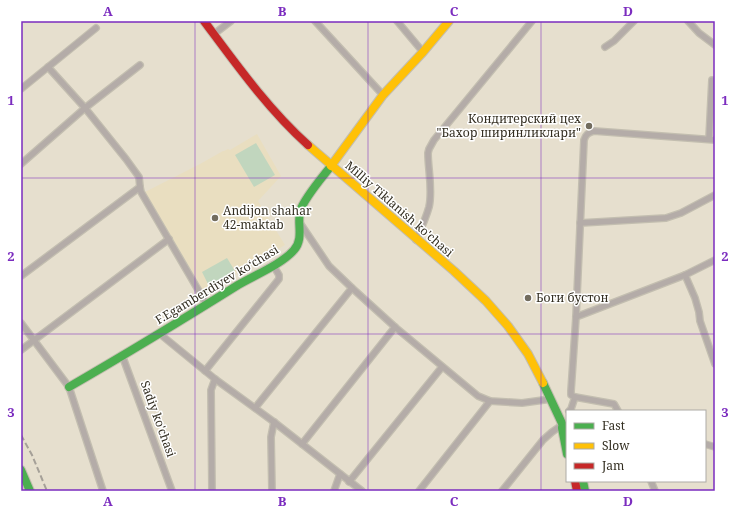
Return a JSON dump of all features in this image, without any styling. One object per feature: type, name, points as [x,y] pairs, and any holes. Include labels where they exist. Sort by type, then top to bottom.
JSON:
[{"type":"main road","name":"Milliy Tiklanish ko'chasi","points":[[204,21],[277,114],[306,143],[416,240],[454,271],[486,301],[508,326],[528,354],[566,432]]},
{"type":"main road","name":"F.Egamberdiyev kо‘chasi","points":[[69,387],[160,334],[291,253],[296,248],[299,241],[300,212],[307,198],[383,95],[423,52],[449,21]]},
{"type":"main road","name":"Milliy Tiklanish ko'chasi","points":[[561,423],[566,450]]},
{"type":"main road","points":[[21,470],[30,491]]},
{"type":"street","points":[[214,34],[231,21]]},
{"type":"street","points":[[315,21],[383,95]]},
{"type":"street","points":[[397,21],[423,52]]},
{"type":"street","points":[[416,240],[429,202],[430,188],[428,149],[532,21]]},
{"type":"street","points":[[605,47],[614,41],[634,21]]},
{"type":"street","points":[[688,21],[699,33],[715,44]]},
{"type":"street","points":[[21,89],[96,28]]},
{"type":"street","points":[[21,164],[85,108],[140,65]]},
{"type":"street","points":[[48,67],[85,108],[126,159],[139,178],[141,192],[207,305]]},
{"type":"street","points":[[617,410],[614,404],[574,397],[571,395],[585,136],[594,131],[712,139],[712,80]]},
{"type":"street","points":[[21,276],[140,187]]},
{"type":"street","points":[[580,223],[666,218],[681,213],[715,195]]},
{"type":"street","points":[[300,223],[329,266],[395,327],[478,396],[490,401],[522,403],[551,399]]},
{"type":"street","points":[[21,350],[169,239]]},
{"type":"street","points":[[576,317],[685,274],[715,260]]},
{"type":"street","points":[[205,371],[279,280],[279,275],[273,265]]},
{"type":"street","points":[[685,274],[695,298],[700,322],[715,364]]},
{"type":"street","points":[[255,408],[352,288]]},
{"type":"street","points":[[21,324],[69,387],[103,491]]},
{"type":"street","points":[[302,444],[395,327]]},
{"type":"street","points":[[160,334],[215,379],[274,422],[362,491]]},
{"type":"street","name":"Sadiy ko'chasi","points":[[122,355],[172,491]]},
{"type":"street","points":[[350,482],[442,367]]},
{"type":"street","points":[[212,491],[211,390],[215,379]]},
{"type":"street","points":[[570,410],[574,397]]},
{"type":"street","points":[[419,491],[490,401]]},
{"type":"street","points":[[502,491],[543,440],[561,423],[566,416]]},
{"type":"street","points":[[272,491],[271,440],[274,422]]},
{"type":"street","points":[[334,491],[340,474]]},
{"type":"shaded area","name":"Andijon shahar 42-maktab","points":[[257,134],[281,176],[258,201],[285,245],[204,292],[145,192],[223,151],[228,149],[230,150]]},
{"type":"green space","points":[[256,143],[275,175],[254,187],[235,155]]},
{"type":"green space","points":[[227,258],[235,271],[209,286],[202,272]]},
{"type":"railway","points":[[21,435],[32,455],[47,491]]},
{"type":"traffic: fast","points":[[69,387],[238,285],[275,265],[289,255],[297,246],[299,241],[299,216],[302,206],[331,166]]},
{"type":"traffic: fast","points":[[543,383],[566,432]]},
{"type":"traffic: fast","points":[[562,428],[566,449]]},
{"type":"traffic: fast","points":[[21,470],[30,491]]},
{"type":"traffic: fast","points":[[583,482],[585,491]]},
{"type":"traffic: slow","points":[[331,166],[383,95],[423,52],[449,21]]},
{"type":"traffic: slow","points":[[308,145],[454,271],[486,301],[508,326],[528,354],[543,383]]},
{"type":"traffic: jam","points":[[204,21],[240,70],[279,116],[308,145]]},
{"type":"traffic: jam","points":[[575,482],[577,491]]},
{"type":"place","name":"Кондитерский цех \"Бахор ширинликлари\"","points":[[589,126]]},
{"type":"place","name":"Andijon shahar 42-maktab","points":[[215,218]]},
{"type":"place","name":"Боги бустон","points":[[528,298]]}]
